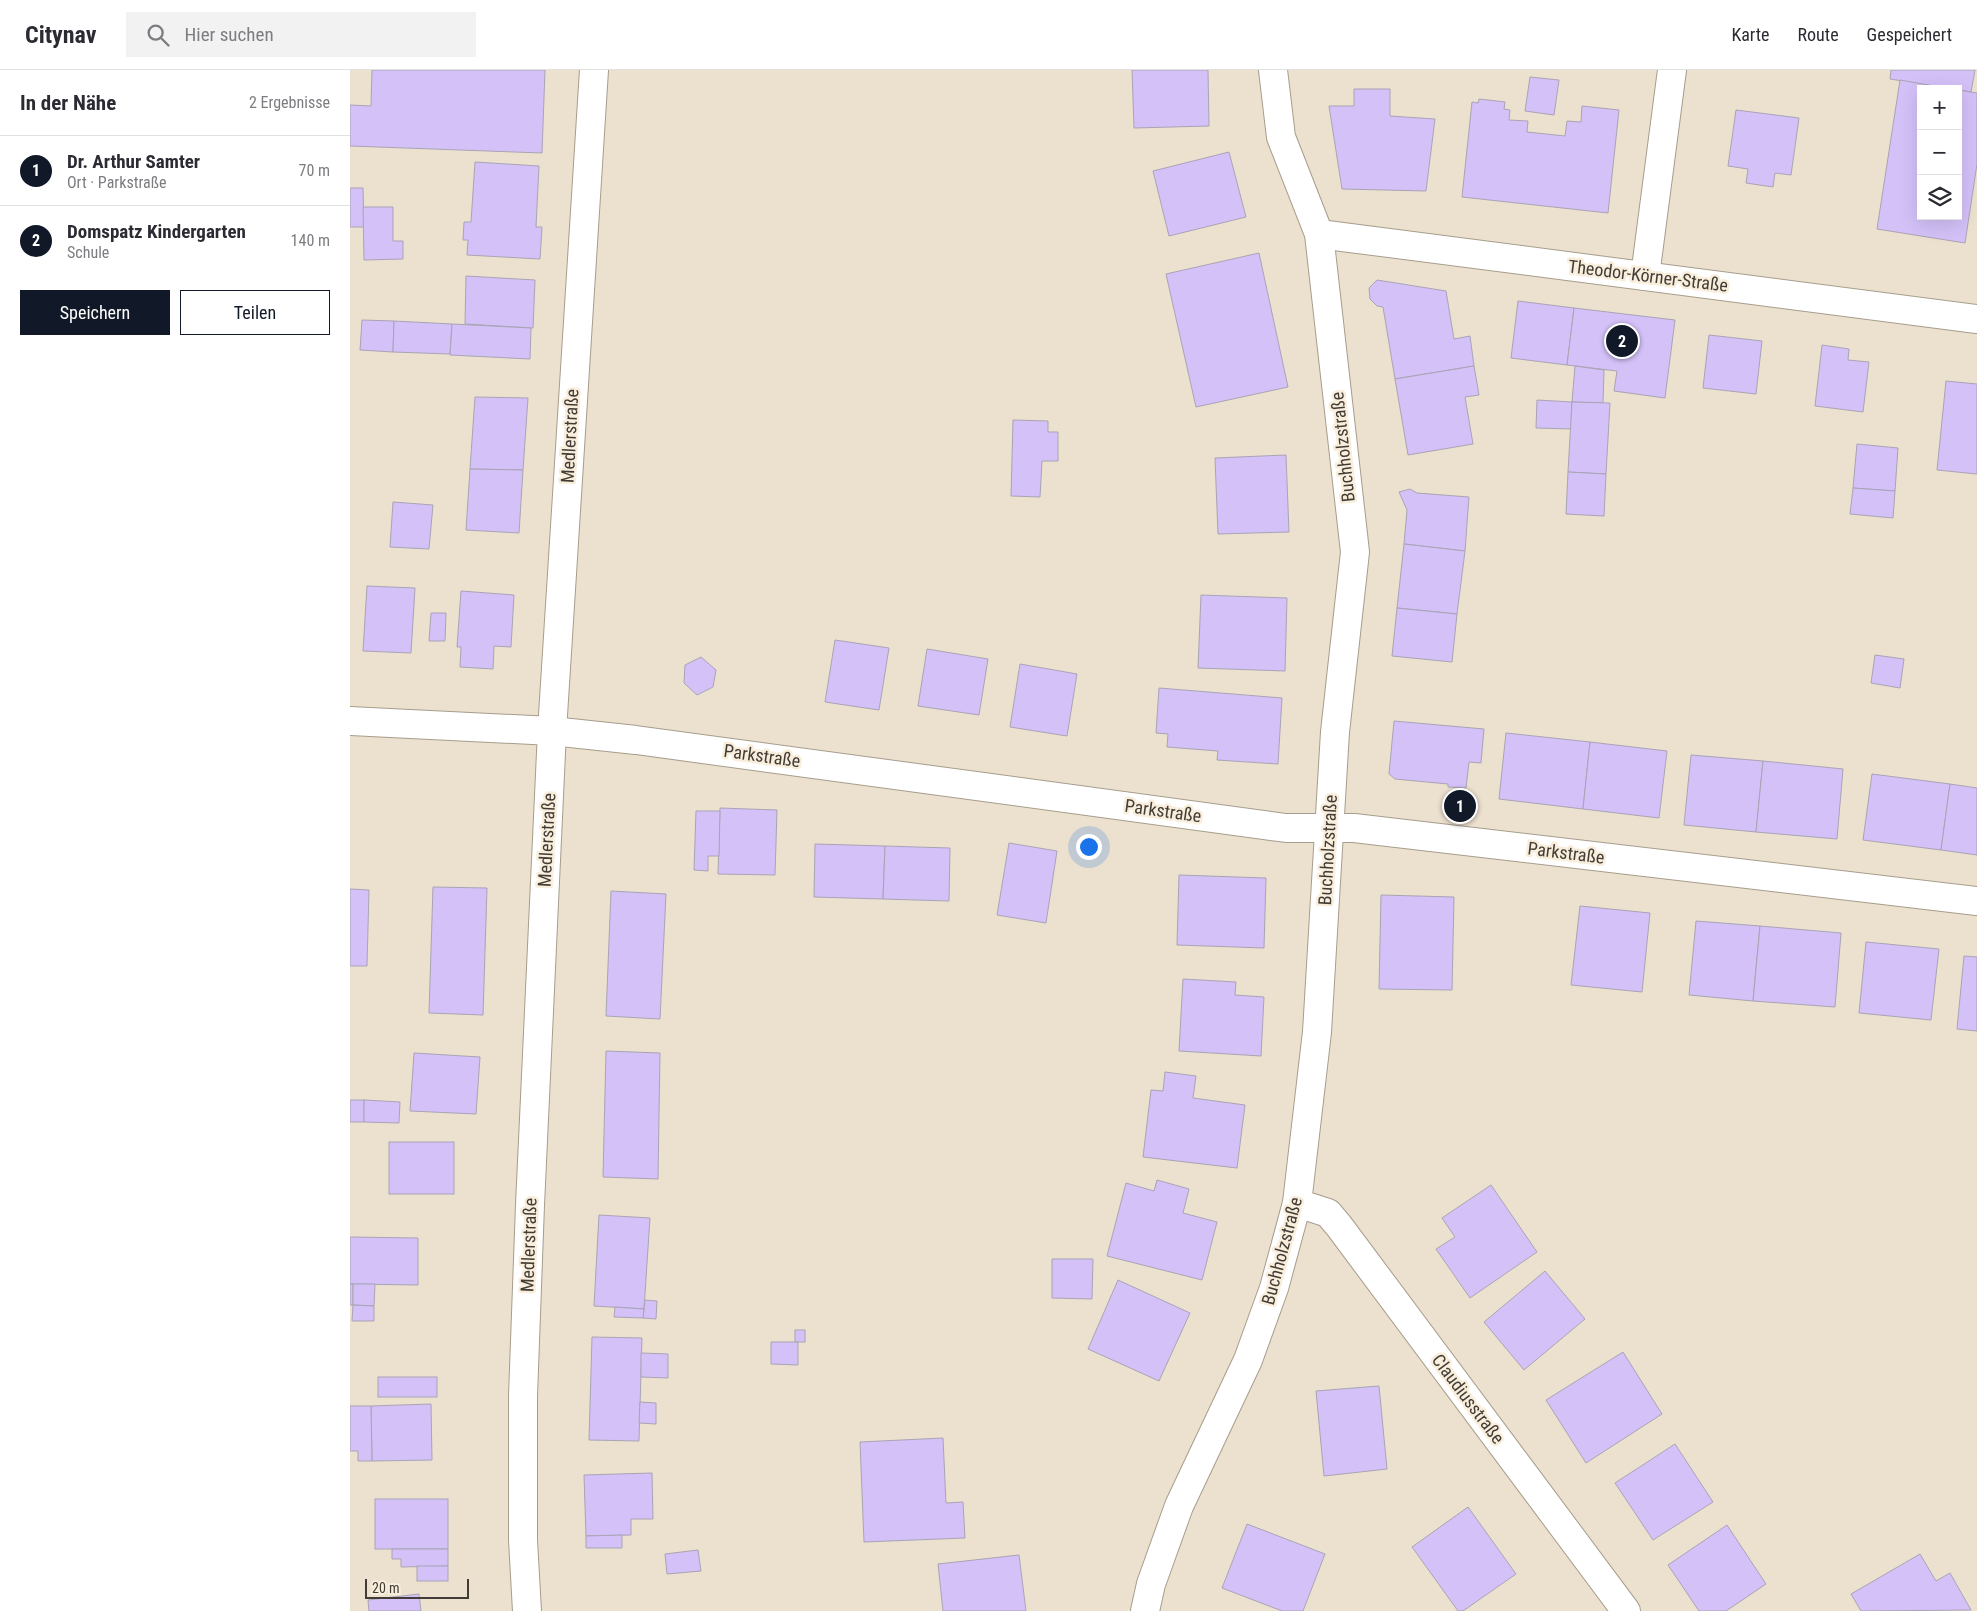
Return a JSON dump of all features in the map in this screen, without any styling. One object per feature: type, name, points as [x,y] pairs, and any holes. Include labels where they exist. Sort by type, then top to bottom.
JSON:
[{"type":"street","name":"Medlerstraße","points":[[527,1611],[523,1540],[524,1387],[552,731],[594,70]]},
{"type":"street","name":"Buchholzstraße","points":[[1145,1611],[1151,1584],[1180,1506],[1251,1351],[1274,1288],[1297,1203],[1317,1032],[1335,732],[1355,552],[1319,234],[1281,137],[1273,70]]},
{"type":"street","points":[[1645,276],[1672,70]]},
{"type":"street","name":"Theodor-Körner-Straße","points":[[1319,234],[1977,318]]},
{"type":"street","name":"Parkstraße","points":[[350,721],[552,731],[646,741],[1286,828],[1354,828],[1977,901]]},
{"type":"street","name":"Claudiusstraße","points":[[1297,1203],[1328,1213],[1626,1611]]},
{"type":"building","points":[[372,70],[545,70],[542,153],[350,146],[350,105],[371,106]]},
{"type":"building","points":[[1132,70],[1208,70],[1209,126],[1134,128]]},
{"type":"building","points":[[1891,70],[1975,70],[1971,92],[1962,91],[1962,85],[1927,85],[1890,79]]},
{"type":"building","points":[[1530,77],[1559,80],[1554,115],[1525,111]]},
{"type":"building","points":[[1900,80],[1928,85],[1917,85],[1917,220],[1962,220],[1962,91],[1977,93],[1977,164],[1965,243],[1877,229]]},
{"type":"building","points":[[1354,89],[1390,89],[1390,116],[1435,119],[1426,191],[1342,189],[1329,106],[1354,106]]},
{"type":"building","points":[[1479,99],[1505,102],[1504,109],[1510,110],[1509,120],[1528,121],[1527,132],[1565,136],[1567,121],[1581,122],[1582,106],[1619,110],[1608,213],[1462,197],[1472,102],[1478,103]]},
{"type":"building","points":[[1736,110],[1799,118],[1791,175],[1775,173],[1773,187],[1746,183],[1748,169],[1728,166]]},
{"type":"building","points":[[1229,152],[1246,217],[1169,236],[1153,171]]},
{"type":"building","points":[[475,162],[539,166],[536,227],[542,227],[540,259],[467,255],[468,240],[463,240],[464,222],[471,222]]},
{"type":"building","points":[[350,188],[363,188],[364,227],[350,227]]},
{"type":"building","points":[[363,207],[393,207],[393,241],[403,241],[403,259],[364,260]]},
{"type":"building","points":[[1259,253],[1288,387],[1196,407],[1166,274]]},
{"type":"building","points":[[466,276],[535,280],[533,328],[465,324]]},
{"type":"building","points":[[1377,280],[1446,291],[1454,339],[1470,336],[1474,366],[1395,379],[1383,307],[1377,306],[1370,299],[1369,288]]},
{"type":"building","points":[[1518,301],[1574,308],[1567,365],[1511,358]]},
{"type":"building","points":[[1574,308],[1675,320],[1665,398],[1614,391],[1617,371],[1567,365]]},
{"type":"building","points":[[362,320],[394,321],[393,352],[360,350]]},
{"type":"building","points":[[394,321],[452,324],[450,354],[393,352]]},
{"type":"building","points":[[452,324],[531,328],[530,359],[450,355]]},
{"type":"building","points":[[1709,335],[1762,341],[1756,394],[1703,388]]},
{"type":"building","points":[[1822,345],[1849,349],[1848,360],[1869,362],[1863,412],[1815,406]]},
{"type":"building","points":[[1474,366],[1479,395],[1465,397],[1473,444],[1408,455],[1395,379]]},
{"type":"building","points":[[1575,366],[1604,370],[1603,403],[1572,402]]},
{"type":"building","points":[[1946,381],[1977,384],[1977,474],[1937,470]]},
{"type":"building","points":[[475,397],[528,398],[523,470],[470,469]]},
{"type":"building","points":[[1537,400],[1572,402],[1571,429],[1536,428]]},
{"type":"building","points":[[1572,402],[1610,403],[1606,474],[1568,472]]},
{"type":"building","points":[[1013,420],[1048,421],[1048,432],[1058,432],[1058,461],[1042,461],[1040,497],[1011,496]]},
{"type":"building","points":[[1857,444],[1898,448],[1895,491],[1853,488]]},
{"type":"building","points":[[1286,455],[1289,532],[1218,534],[1215,458]]},
{"type":"building","points":[[470,469],[523,470],[519,533],[466,530]]},
{"type":"building","points":[[1568,472],[1606,474],[1604,516],[1566,514]]},
{"type":"building","points":[[1853,488],[1895,491],[1893,518],[1850,514]]},
{"type":"building","points":[[1410,489],[1417,493],[1469,497],[1465,551],[1404,544],[1407,510],[1399,492]]},
{"type":"building","points":[[393,502],[433,505],[429,549],[390,547]]},
{"type":"building","points":[[1404,544],[1465,551],[1457,614],[1397,608]]},
{"type":"building","points":[[367,586],[415,588],[411,653],[363,651]]},
{"type":"building","points":[[461,591],[514,595],[511,647],[494,646],[493,669],[460,667],[461,647],[457,647]]},
{"type":"building","points":[[1201,595],[1287,598],[1285,671],[1198,668]]},
{"type":"building","points":[[1397,608],[1457,614],[1452,662],[1392,656]]},
{"type":"building","points":[[431,613],[446,613],[445,641],[429,641]]},
{"type":"building","points":[[835,640],[889,648],[879,710],[825,702]]},
{"type":"building","points":[[927,649],[988,659],[979,715],[918,706]]},
{"type":"building","points":[[1875,655],[1904,659],[1900,688],[1871,683]]},
{"type":"building","points":[[701,657],[716,670],[713,687],[697,695],[684,683],[685,665]]},
{"type":"building","points":[[1020,664],[1077,674],[1067,736],[1010,727]]},
{"type":"building","points":[[1159,688],[1282,698],[1278,764],[1217,760],[1218,751],[1167,747],[1168,734],[1156,733]]},
{"type":"building","points":[[1394,721],[1484,729],[1481,763],[1469,762],[1466,788],[1448,787],[1448,784],[1395,779],[1389,774]]},
{"type":"building","points":[[1506,733],[1590,742],[1583,809],[1499,799]]},
{"type":"building","points":[[1590,742],[1667,751],[1659,818],[1583,809]]},
{"type":"building","points":[[1691,755],[1763,761],[1756,832],[1684,825]]},
{"type":"building","points":[[1763,761],[1843,769],[1837,839],[1756,832]]},
{"type":"building","points":[[1872,774],[1950,784],[1941,850],[1863,840]]},
{"type":"building","points":[[1950,784],[1977,788],[1977,855],[1941,850]]},
{"type":"building","points":[[720,808],[777,810],[775,875],[718,874]]},
{"type":"building","points":[[696,811],[720,811],[719,856],[708,856],[708,871],[694,870]]},
{"type":"building","points":[[1009,843],[1057,851],[1046,923],[997,915]]},
{"type":"building","points":[[815,844],[885,846],[883,899],[814,897]]},
{"type":"building","points":[[885,846],[950,848],[949,901],[883,899]]},
{"type":"building","points":[[1179,875],[1266,878],[1264,948],[1177,945]]},
{"type":"building","points":[[433,887],[487,888],[483,1015],[429,1013]]},
{"type":"building","points":[[350,889],[369,890],[367,966],[350,966]]},
{"type":"building","points":[[611,891],[666,894],[660,1019],[606,1016]]},
{"type":"building","points":[[1381,895],[1454,897],[1452,990],[1379,989]]},
{"type":"building","points":[[1580,906],[1650,913],[1642,992],[1571,985]]},
{"type":"building","points":[[1696,921],[1760,926],[1753,1001],[1689,995]]},
{"type":"building","points":[[1760,926],[1841,933],[1835,1007],[1753,1001]]},
{"type":"building","points":[[1866,942],[1939,949],[1931,1020],[1859,1013]]},
{"type":"building","points":[[1964,956],[1977,957],[1977,1031],[1957,1029]]},
{"type":"building","points":[[1183,979],[1236,982],[1235,995],[1264,997],[1261,1056],[1179,1051]]},
{"type":"building","points":[[606,1051],[660,1053],[658,1179],[603,1177]]},
{"type":"building","points":[[414,1053],[480,1057],[476,1114],[410,1111]]},
{"type":"building","points":[[1165,1072],[1196,1076],[1193,1098],[1245,1105],[1237,1168],[1143,1157],[1151,1090],[1163,1091]]},
{"type":"building","points":[[350,1100],[364,1100],[364,1122],[350,1122]]},
{"type":"building","points":[[364,1100],[400,1102],[399,1123],[364,1122]]},
{"type":"building","points":[[389,1142],[454,1142],[454,1194],[389,1194]]},
{"type":"building","points":[[1157,1180],[1189,1189],[1183,1213],[1217,1222],[1202,1280],[1107,1256],[1126,1183],[1154,1191]]},
{"type":"building","points":[[1491,1185],[1537,1252],[1470,1298],[1436,1249],[1455,1237],[1442,1218]]},
{"type":"building","points":[[599,1215],[650,1218],[644,1309],[594,1306]]},
{"type":"building","points":[[350,1237],[418,1238],[418,1285],[350,1284]]},
{"type":"building","points":[[1052,1259],[1093,1259],[1092,1299],[1052,1298]]},
{"type":"building","points":[[1545,1271],[1585,1319],[1524,1370],[1484,1322]]},
{"type":"building","points":[[1118,1280],[1190,1313],[1159,1381],[1088,1349]]},
{"type":"building","points":[[350,1284],[353,1284],[353,1305],[350,1305]]},
{"type":"building","points":[[353,1284],[375,1284],[374,1306],[353,1305]]},
{"type":"building","points":[[645,1300],[657,1301],[656,1319],[643,1318]]},
{"type":"building","points":[[353,1305],[374,1306],[374,1321],[352,1321]]},
{"type":"building","points":[[615,1307],[644,1309],[643,1318],[614,1317]]},
{"type":"building","points":[[795,1330],[805,1330],[805,1342],[795,1342]]},
{"type":"building","points":[[592,1337],[642,1338],[639,1441],[589,1440]]},
{"type":"building","points":[[771,1342],[798,1342],[798,1365],[771,1364]]},
{"type":"building","points":[[1623,1352],[1662,1414],[1586,1463],[1546,1400]]},
{"type":"building","points":[[641,1353],[668,1354],[668,1378],[641,1377]]},
{"type":"building","points":[[378,1377],[437,1377],[437,1397],[378,1397]]},
{"type":"building","points":[[1379,1386],[1387,1469],[1324,1476],[1316,1391]]},
{"type":"building","points":[[640,1402],[656,1403],[656,1424],[639,1423]]},
{"type":"building","points":[[431,1404],[432,1460],[372,1461],[371,1406]]},
{"type":"building","points":[[350,1406],[371,1406],[372,1461],[358,1461],[358,1451],[350,1451]]},
{"type":"building","points":[[943,1438],[946,1503],[963,1502],[965,1538],[864,1542],[860,1442]]},
{"type":"building","points":[[1675,1444],[1713,1502],[1653,1540],[1615,1483]]},
{"type":"building","points":[[652,1473],[653,1519],[631,1519],[631,1535],[586,1536],[584,1475]]},
{"type":"building","points":[[375,1499],[448,1499],[448,1549],[375,1549]]},
{"type":"building","points":[[1468,1507],[1516,1574],[1463,1611],[1458,1611],[1412,1547]]},
{"type":"building","points":[[1247,1524],[1325,1554],[1303,1611],[1282,1611],[1222,1588]]},
{"type":"building","points":[[1727,1525],[1766,1584],[1726,1611],[1699,1611],[1668,1565]]},
{"type":"building","points":[[622,1535],[622,1548],[586,1548],[586,1536]]},
{"type":"building","points":[[392,1549],[448,1549],[448,1566],[401,1567],[401,1559],[392,1559]]},
{"type":"building","points":[[698,1550],[701,1571],[667,1574],[665,1554]]},
{"type":"building","points":[[1920,1554],[1936,1581],[1950,1573],[1971,1610],[1861,1611],[1851,1594]]},
{"type":"building","points":[[1019,1555],[1026,1611],[943,1611],[938,1564]]},
{"type":"building","points":[[417,1566],[448,1566],[448,1581],[417,1581]]},
{"type":"building","points":[[419,1594],[421,1611],[369,1611],[368,1600]]},
{"type":"place","name":"Domspatz Kindergarten","points":[[1622,341]]},
{"type":"place","name":"Dr. Arthur Samter","points":[[1460,806]]}]
